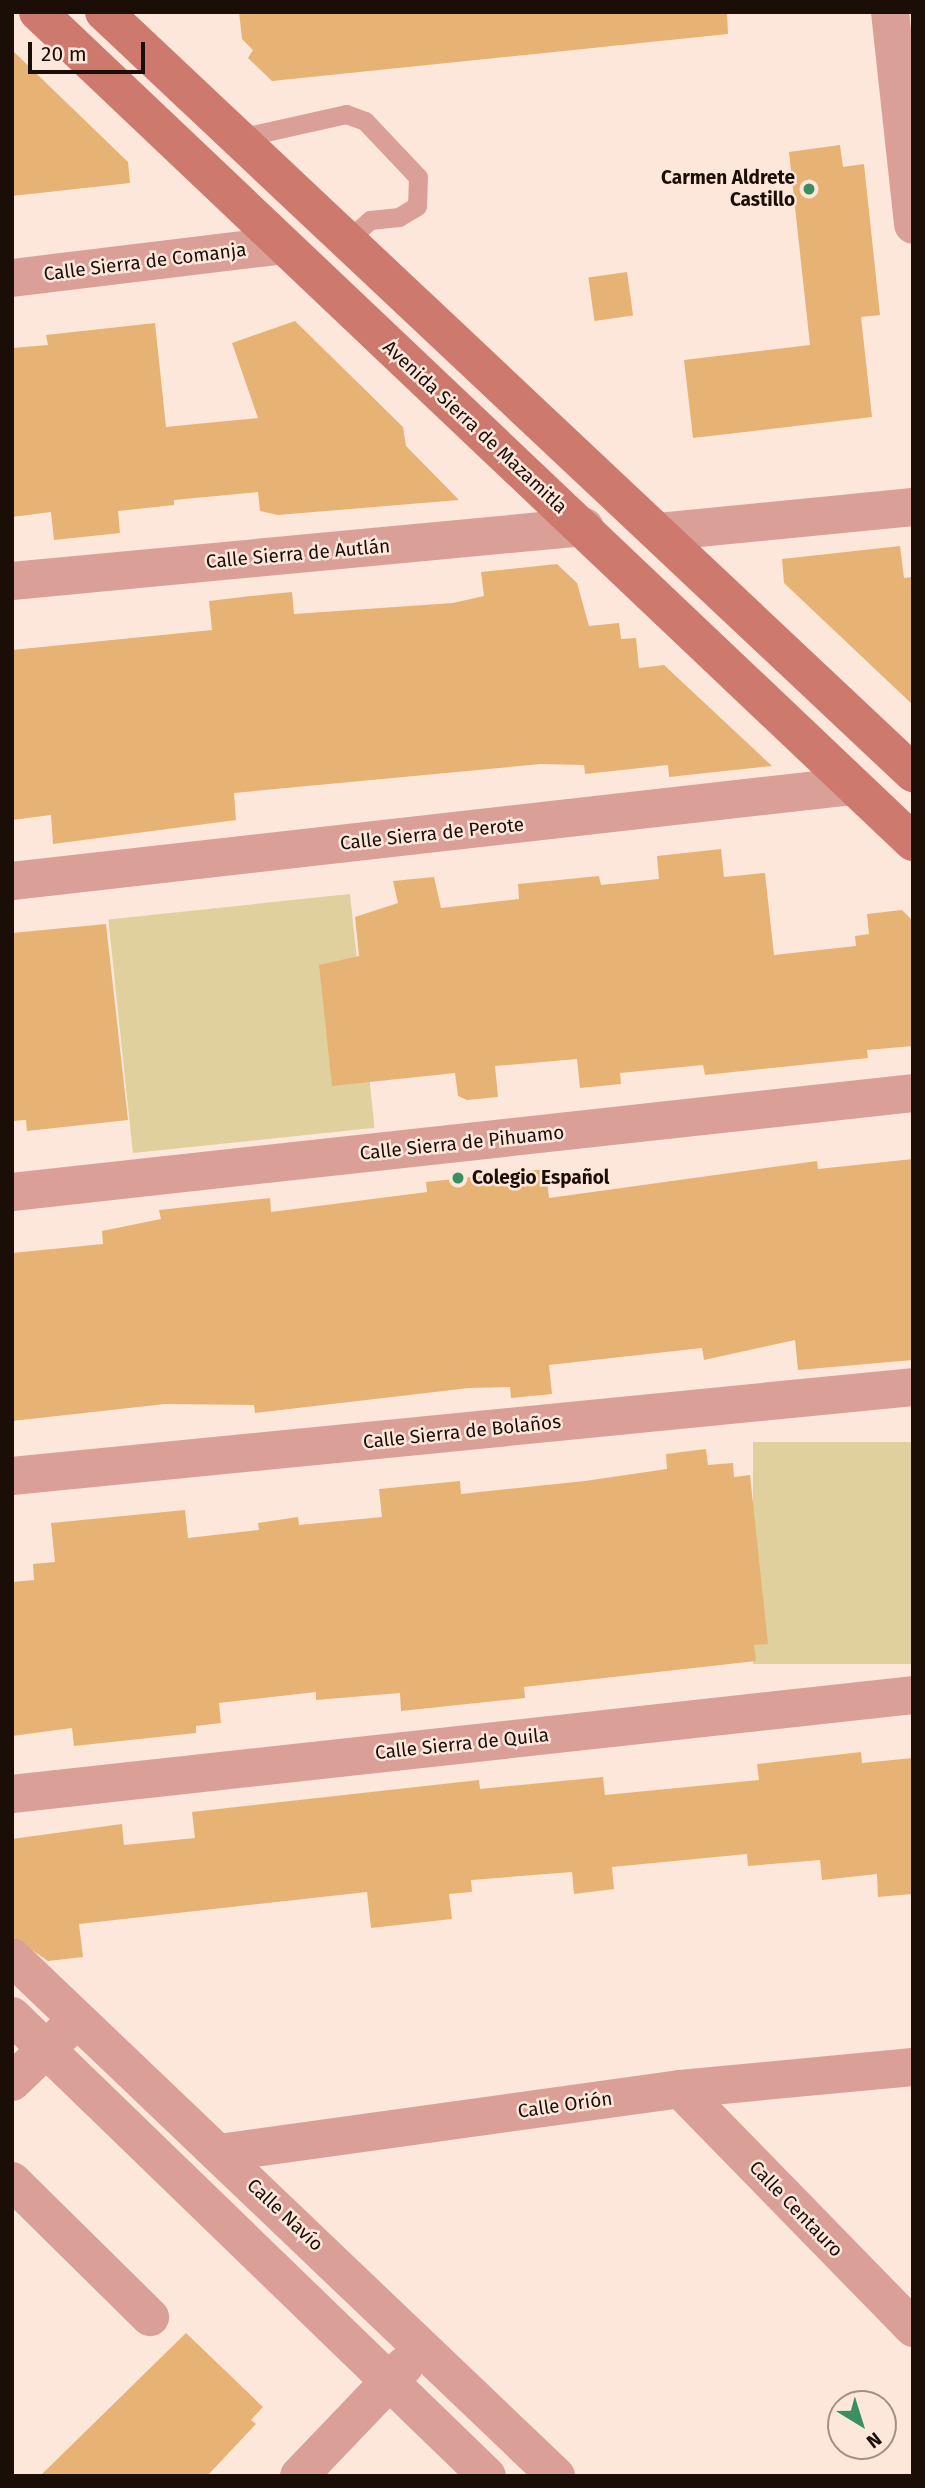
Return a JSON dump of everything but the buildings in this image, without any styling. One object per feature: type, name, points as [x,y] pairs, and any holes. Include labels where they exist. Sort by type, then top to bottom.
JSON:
[{"type":"street","name":"Avenida Sierra de Mazamitla","points":[[38,12],[172,138],[278,246],[584,527],[913,842]]},
{"type":"street","points":[[104,12],[349,239],[913,773]]},
{"type":"street","points":[[890,12],[910,174],[913,225]]},
{"type":"street","points":[[172,138],[202,104]]},
{"type":"street","name":"Calle Sierra de Comanja","points":[[12,278],[278,246]]},
{"type":"street","points":[[658,532],[913,507]]},
{"type":"street","name":"Calle Sierra de Autlán","points":[[12,581],[584,527]]},
{"type":"street","name":"Calle Sierra de Perote","points":[[12,881],[852,786]]},
{"type":"street","name":"Calle Sierra de Pihuamo","points":[[12,1192],[913,1093]]},
{"type":"street","name":"Calle Sierra de Bolaños","points":[[12,1476],[913,1387]]},
{"type":"street","name":"Calle Sierra de Quila","points":[[12,1794],[913,1695]]},
{"type":"street","name":"Calle Navío","points":[[12,1957],[423,2345],[556,2476]]},
{"type":"street","points":[[12,2016],[487,2476]]},
{"type":"street","points":[[12,2082],[77,2019]]},
{"type":"street","name":"Calle Orión","points":[[219,2153],[680,2089],[913,2067]]},
{"type":"street","name":"Calle Centauro","points":[[680,2089],[913,2328]]},
{"type":"street","points":[[12,2181],[150,2317]]},
{"type":"street","points":[[299,2476],[423,2345]]},
{"type":"lane","points":[[239,138],[346,114],[365,121],[418,177],[417,206],[399,217],[370,220],[349,239]]},
{"type":"shaded area","points":[[350,894],[375,1128],[133,1153],[108,919]]},
{"type":"shaded area","points":[[753,1442],[913,1442],[913,1664],[753,1664]]},
{"type":"place","name":"Carmen Aldrete Castillo","points":[[809,189]]},
{"type":"place","name":"Colegio Español","points":[[458,1178]]}]
